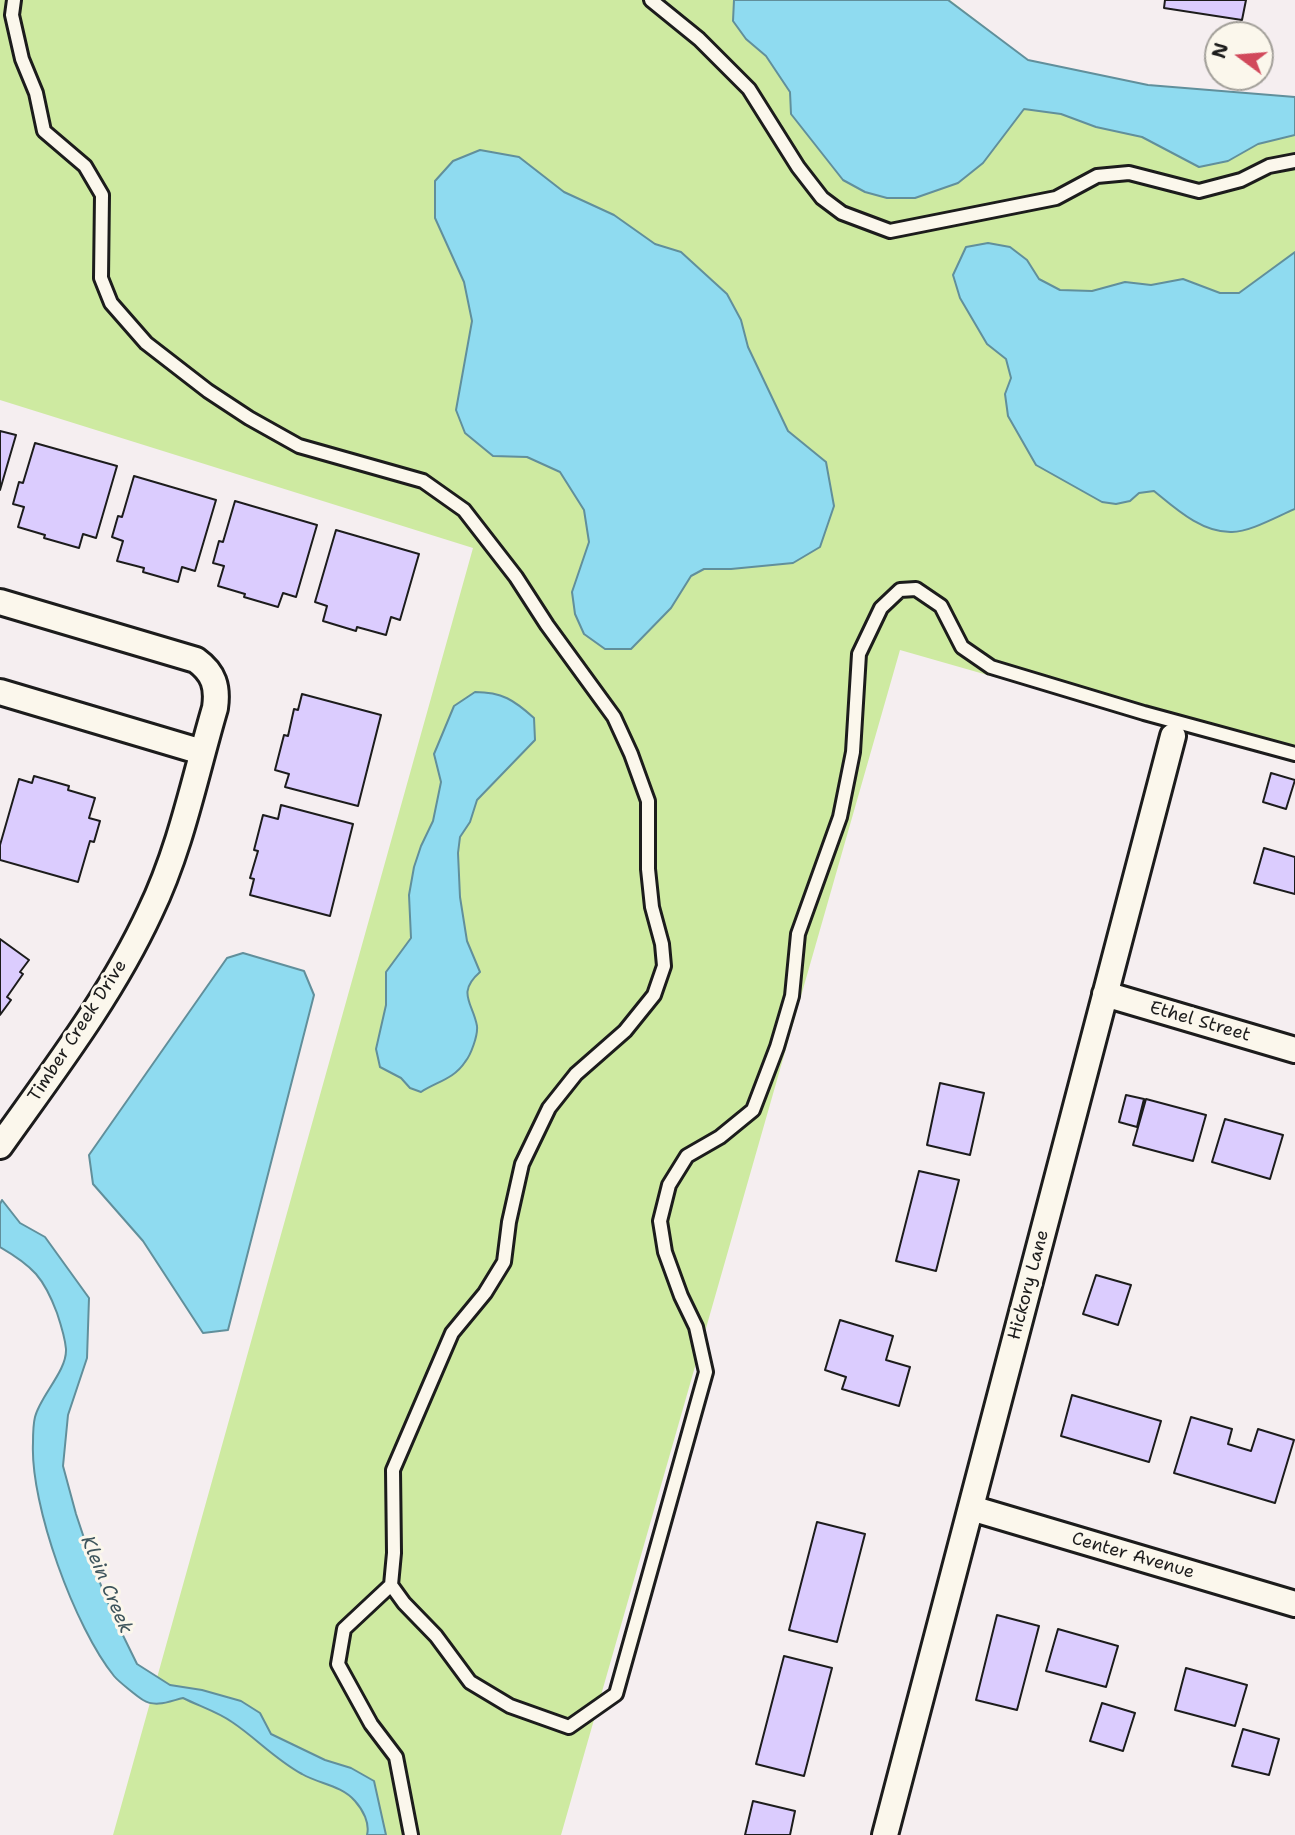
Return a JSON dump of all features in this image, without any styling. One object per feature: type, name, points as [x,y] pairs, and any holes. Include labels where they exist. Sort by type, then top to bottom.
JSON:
[{"type":"street","name":"Timber Creek Drive","points":[[0,602],[196,660],[205,666],[213,677],[217,691],[174,852],[151,910],[113,984],[0,1146]]},
{"type":"street","points":[[0,692],[202,752]]},
{"type":"street","name":"Hickory Lane","points":[[885,1835],[1172,736]]},
{"type":"street","name":"Ethel Street","points":[[1105,994],[1295,1051]]},
{"type":"street","name":"Center Avenue","points":[[971,1508],[1295,1604]]},
{"type":"lane","points":[[14,0],[12,15],[22,59],[36,93],[44,131],[85,166],[102,195],[101,278],[111,303],[146,343],[208,391],[250,418],[299,446],[423,481],[464,510],[516,577],[547,625],[614,717],[648,801],[646,834],[649,881],[664,966],[654,995],[625,1031],[576,1074],[549,1108],[522,1164],[509,1222],[504,1262],[485,1293],[452,1333],[393,1470],[394,1553],[391,1585],[404,1603],[436,1636],[470,1682],[510,1706],[569,1727],[616,1694],[706,1372],[696,1327],[665,1252],[660,1221],[669,1185],[687,1156],[720,1137],[753,1110],[777,1048],[792,996],[798,934],[840,817],[853,752],[859,654],[881,608],[900,590],[916,589],[941,606],[962,647],[991,667],[1144,713],[1295,754]]},
{"type":"lane","points":[[652,0],[699,39],[749,89],[798,167],[822,198],[842,213],[890,231],[1056,198],[1097,176],[1129,173],[1199,191],[1241,180],[1269,166],[1295,161]]},
{"type":"lane","points":[[391,1585],[344,1629],[338,1664],[371,1724],[396,1757],[411,1835]]},
{"type":"green space","points":[[0,0],[950,0],[1028,60],[1148,85],[1295,97],[1295,763],[900,650],[561,1835],[113,1835],[473,548],[0,400]]},
{"type":"water","points":[[734,0],[948,0],[1028,60],[1148,85],[1295,97],[1295,135],[1258,144],[1228,161],[1199,167],[1142,137],[1096,127],[1061,114],[1024,109],[983,163],[958,183],[915,198],[887,198],[865,192],[843,180],[791,114],[790,92],[766,56],[746,39],[733,21]]},
{"type":"water","points":[[480,150],[519,157],[564,192],[614,215],[655,244],[681,252],[727,294],[741,320],[748,347],[788,431],[826,462],[834,506],[820,547],[793,563],[704,569],[691,576],[671,608],[631,649],[605,649],[584,634],[575,614],[572,592],[589,542],[584,510],[560,472],[527,457],[493,456],[465,433],[456,410],[472,321],[464,282],[435,218],[435,181],[453,161]]},
{"type":"water","points":[[988,243],[1010,247],[1027,260],[1039,279],[1060,290],[1092,291],[1125,282],[1151,285],[1183,279],[1220,293],[1239,293],[1295,252],[1295,509],[1247,529],[1221,531],[1210,529],[1190,519],[1154,491],[1139,493],[1130,501],[1116,504],[1102,502],[1036,465],[1008,416],[1005,394],[1011,378],[1006,359],[987,344],[960,298],[953,275],[966,247]]},
{"type":"water","points":[[475,692],[500,695],[520,706],[534,718],[535,740],[477,800],[470,822],[460,837],[460,897],[467,941],[480,972],[467,992],[477,1026],[476,1034],[470,1055],[461,1068],[421,1092],[410,1088],[401,1078],[380,1067],[376,1049],[386,1005],[386,972],[411,938],[409,895],[414,867],[433,821],[441,782],[434,754],[454,706]]},
{"type":"water","points":[[243,953],[304,971],[314,995],[228,1330],[203,1333],[143,1241],[93,1184],[89,1155],[227,958]]},
{"type":"water","points":[[2,1200],[20,1223],[45,1237],[89,1298],[87,1358],[68,1415],[63,1466],[94,1568],[137,1664],[170,1685],[202,1690],[241,1701],[260,1713],[271,1734],[325,1760],[351,1768],[374,1781],[386,1835],[367,1835],[365,1817],[349,1796],[293,1768],[221,1715],[183,1698],[158,1704],[143,1700],[116,1678],[99,1655],[70,1598],[58,1565],[39,1499],[34,1469],[35,1417],[62,1366],[65,1340],[57,1313],[42,1282],[21,1260],[0,1247]]},
{"type":"building","points":[[1165,0],[1246,0],[1242,20],[1164,8]]},
{"type":"building","points":[[0,431],[16,435],[0,490]]},
{"type":"building","points":[[35,443],[117,466],[96,538],[83,534],[79,548],[18,527],[24,507],[13,504],[19,482],[23,483]]},
{"type":"building","points":[[134,476],[216,500],[195,571],[182,567],[178,582],[143,572],[144,568],[117,561],[123,541],[112,537],[118,516],[122,517]]},
{"type":"building","points":[[235,501],[317,525],[296,597],[283,593],[278,607],[218,586],[224,566],[213,563],[219,541],[223,542]]},
{"type":"building","points":[[336,530],[419,554],[400,620],[391,617],[386,635],[357,627],[356,631],[323,621],[327,606],[315,602]]},
{"type":"building","points":[[302,694],[381,715],[358,806],[285,787],[289,774],[275,770],[284,735],[288,736],[294,709],[298,710]]},
{"type":"building","points":[[1271,773],[1295,780],[1286,809],[1263,802]]},
{"type":"building","points":[[34,776],[69,786],[68,790],[95,798],[89,818],[100,821],[94,842],[90,841],[78,882],[0,860],[0,845],[19,779],[32,783]]},
{"type":"building","points":[[281,805],[353,824],[330,916],[250,895],[254,879],[250,878],[258,851],[254,850],[263,815],[278,819]]},
{"type":"building","points":[[1264,848],[1295,857],[1295,894],[1254,883]]},
{"type":"building","points":[[0,939],[29,960],[7,997],[11,1000],[0,1015]]},
{"type":"building","points":[[940,1083],[984,1093],[970,1155],[927,1145]]},
{"type":"building","points":[[1126,1095],[1144,1099],[1137,1127],[1119,1122]]},
{"type":"building","points":[[1146,1099],[1206,1115],[1193,1161],[1133,1145]]},
{"type":"building","points":[[1225,1119],[1283,1135],[1270,1179],[1212,1162]]},
{"type":"building","points":[[919,1171],[959,1180],[936,1271],[896,1261]]},
{"type":"building","points":[[1096,1275],[1131,1285],[1118,1325],[1083,1314]]},
{"type":"building","points":[[840,1320],[893,1336],[886,1360],[910,1367],[899,1406],[842,1389],[846,1377],[825,1370]]},
{"type":"building","points":[[1072,1395],[1161,1421],[1149,1462],[1061,1436]]},
{"type":"building","points":[[1191,1417],[1232,1429],[1228,1444],[1251,1451],[1258,1429],[1294,1440],[1275,1503],[1174,1473]]},
{"type":"building","points":[[817,1522],[865,1534],[837,1642],[789,1630]]},
{"type":"building","points":[[997,1615],[1039,1626],[1017,1710],[976,1700]]},
{"type":"building","points":[[1058,1629],[1118,1646],[1106,1687],[1046,1671]]},
{"type":"building","points":[[784,1656],[832,1668],[804,1776],[756,1764]]},
{"type":"building","points":[[1186,1668],[1247,1685],[1235,1726],[1175,1710]]},
{"type":"building","points":[[1102,1703],[1135,1713],[1123,1751],[1090,1741]]},
{"type":"building","points":[[1243,1729],[1279,1739],[1269,1775],[1232,1766]]},
{"type":"building","points":[[753,1801],[795,1811],[790,1835],[745,1835]]},
{"type":"water label","name":"Klein Creek","points":[[106,1585]]}]
